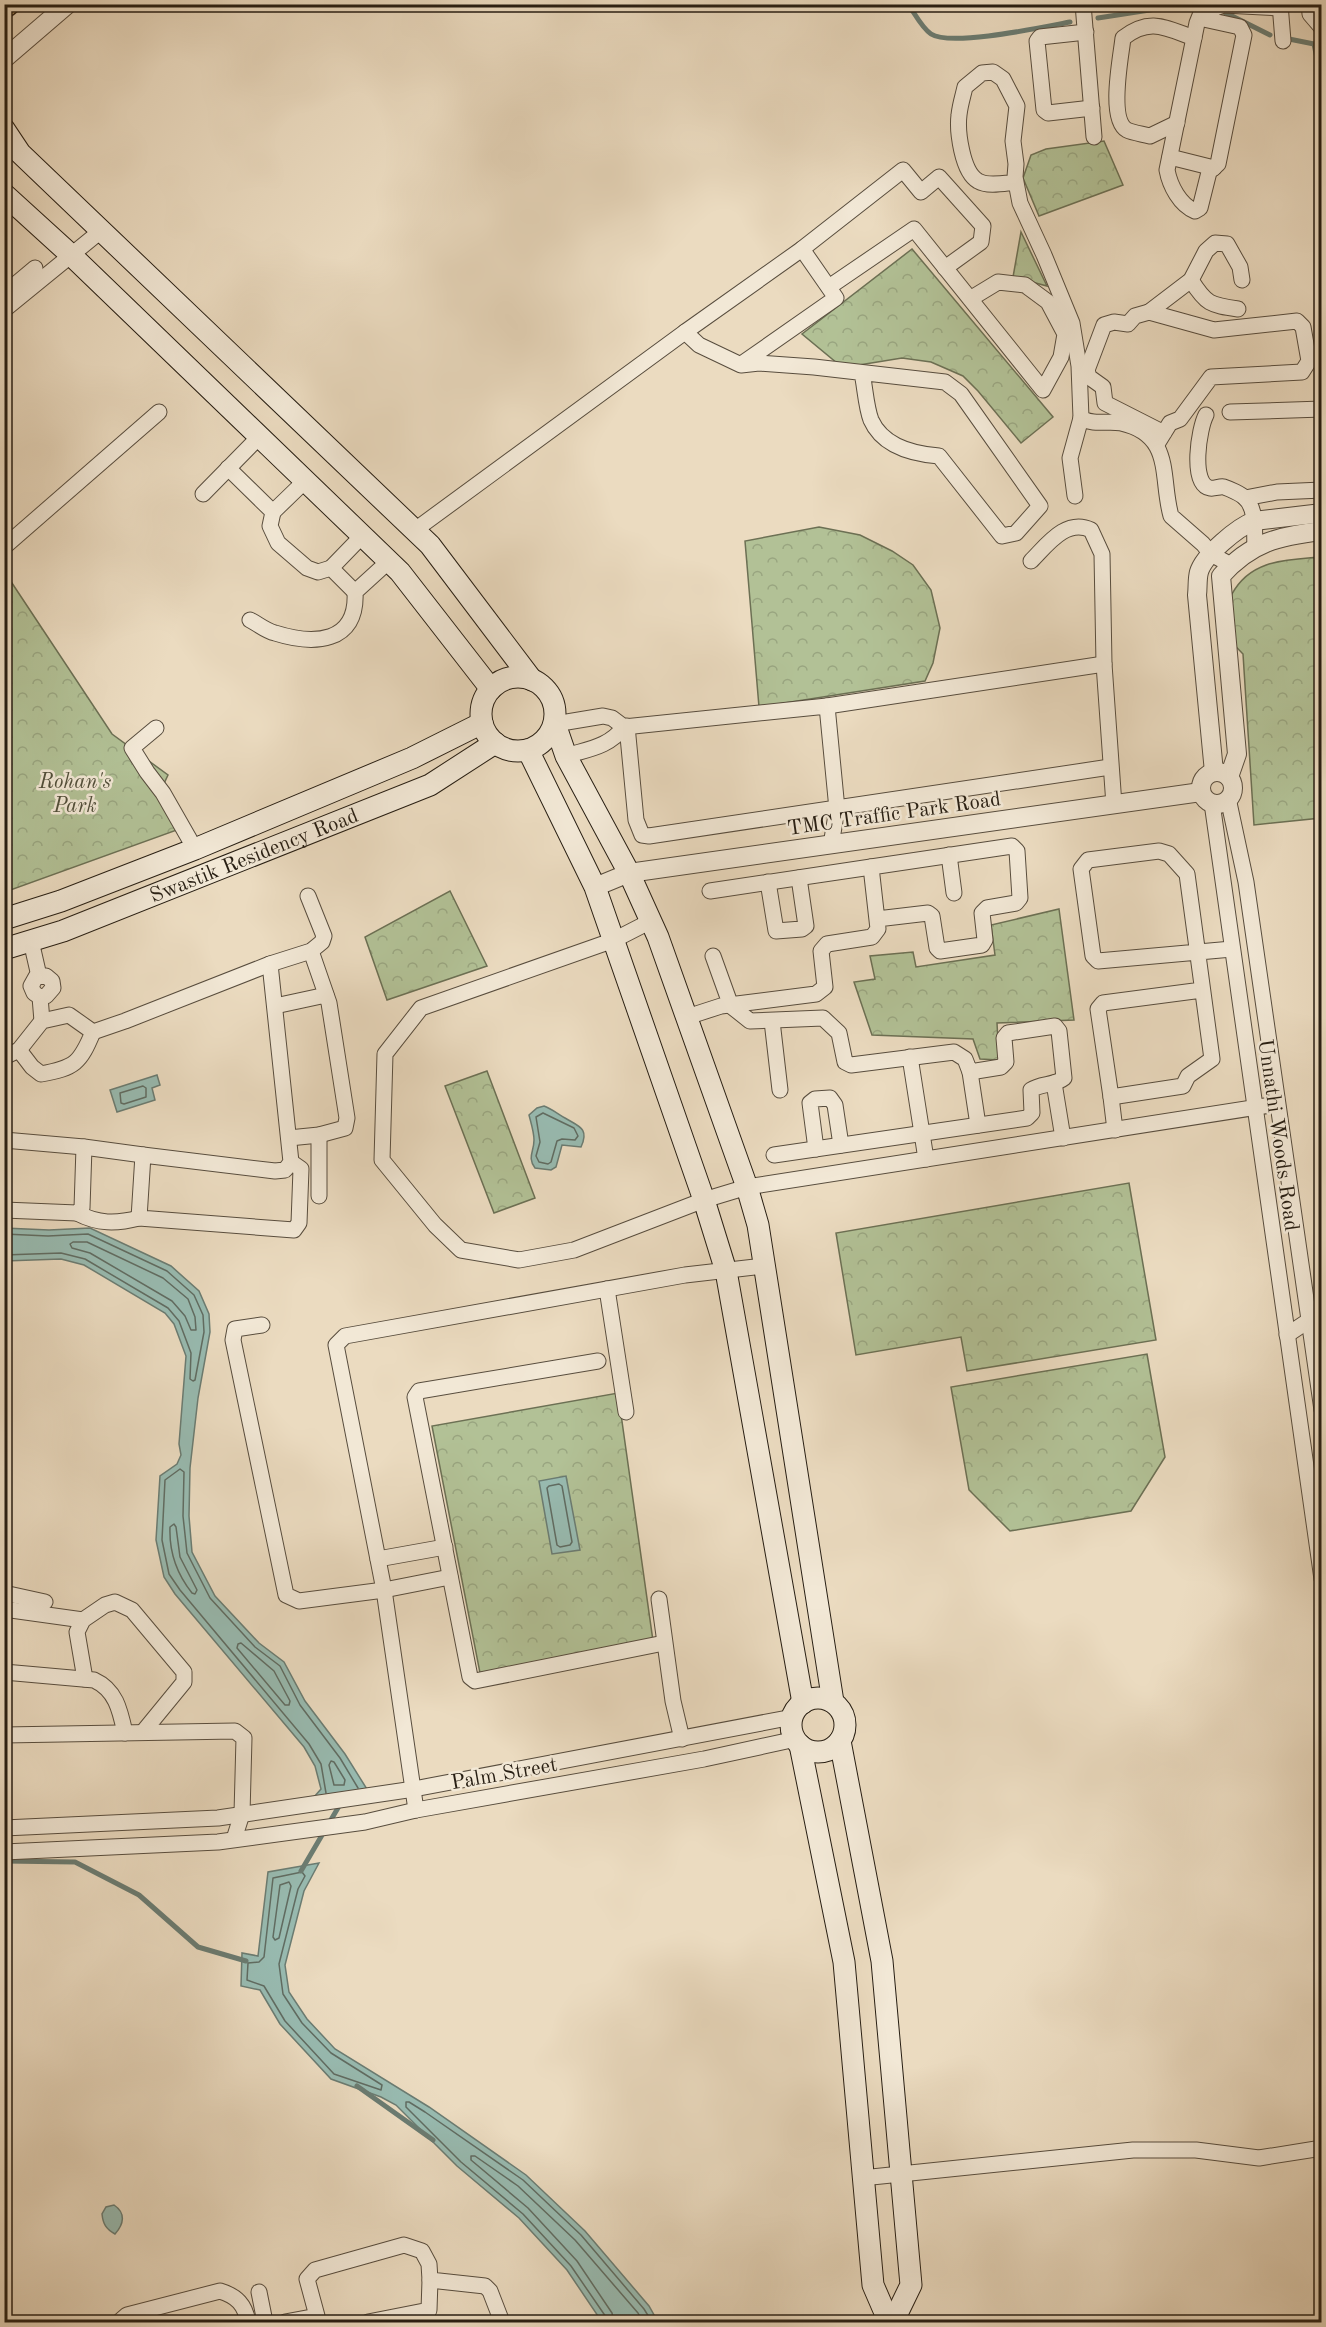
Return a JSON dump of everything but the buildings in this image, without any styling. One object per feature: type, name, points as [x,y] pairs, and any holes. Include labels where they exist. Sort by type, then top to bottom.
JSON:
[{"type":"main road","points":[[4,129],[20,153],[430,544],[532,680],[547,692],[552,700],[555,724],[566,756],[651,921],[747,1187],[758,1225],[833,1702],[844,1718],[845,1731],[834,1747],[817,1752],[798,1742]]},
{"type":"main road","points":[[4,194],[71,255],[400,572],[491,689]]},
{"type":"main road","points":[[532,680],[521,677],[510,678],[499,682],[491,689],[482,705],[482,723],[487,734],[495,743],[510,751],[528,750],[545,740],[555,724]]},
{"type":"main road","name":"Swastik Residency Road","points":[[7,918],[195,849],[412,758],[482,723]]},
{"type":"main road","name":"Swastik Residency Road","points":[[18,945],[52,934],[430,785],[495,743]]},
{"type":"main road","points":[[528,750],[595,887],[704,1200],[726,1271],[798,1710],[793,1732],[798,1742],[844,1962],[873,2285],[891,2322]]},
{"type":"main road","points":[[44,906],[52,934]]},
{"type":"main road","points":[[7,918],[18,945]]},
{"type":"main road","points":[[798,1710],[818,1698],[833,1702]]},
{"type":"main road","points":[[840,1741],[882,1961],[899,2173],[911,2285],[891,2322]]},
{"type":"street","points":[[4,59],[68,4]]},
{"type":"street","points":[[1083,4],[1094,137]]},
{"type":"street","points":[[1309,4],[1310,14],[1322,28]]},
{"type":"street","points":[[1199,18],[1240,27],[1244,35],[1218,164],[1209,172],[1200,208],[1195,211],[1186,207],[1170,182],[1167,170],[1194,38],[1199,18],[1201,13],[1224,5],[1280,6],[1283,41]]},
{"type":"street","points":[[1177,123],[1150,136],[1126,130],[1120,121],[1116,96],[1123,38],[1132,31],[1156,24],[1194,38]]},
{"type":"street","points":[[1086,32],[1040,37],[1037,42],[1044,110],[1048,113],[1092,108]]},
{"type":"street","points":[[1016,182],[995,184],[978,182],[967,170],[962,152],[958,117],[964,87],[982,73],[993,72],[1003,79],[1017,106],[1013,141],[1020,203],[1072,323],[1079,366],[1081,418],[1070,458],[1075,496]]},
{"type":"street","points":[[1170,156],[1214,168]]},
{"type":"street","points":[[416,530],[802,249],[903,170],[921,192],[939,177],[983,226],[981,242],[945,268]]},
{"type":"street","points":[[829,287],[914,229],[1043,390],[1061,357],[1065,334],[1048,302],[1025,285],[998,282],[970,298]]},
{"type":"street","points":[[4,310],[102,230]]},
{"type":"street","points":[[1161,439],[1149,436],[1105,403],[1103,387],[1089,377],[1087,370],[1104,325],[1114,322],[1128,324],[1135,316],[1149,312],[1191,280],[1206,251],[1215,243],[1227,244],[1240,267],[1242,280]]},
{"type":"street","points":[[741,365],[836,298],[802,249]]},
{"type":"street","points":[[4,294],[36,268]]},
{"type":"street","points":[[1191,280],[1203,299],[1213,306],[1238,309]]},
{"type":"street","points":[[1203,299],[1206,328]]},
{"type":"street","points":[[1149,312],[1214,330],[1297,321],[1304,327],[1309,361],[1302,372],[1211,377],[1180,419],[1170,423],[1161,439],[1171,516],[1203,544],[1226,570],[1237,754],[1221,774]]},
{"type":"street","points":[[685,332],[699,345],[741,365],[759,363],[862,373],[945,382],[962,394],[1040,506],[1016,533],[1002,536],[939,456],[891,445],[872,420],[862,373]]},
{"type":"street","points":[[1230,412],[1322,409]]},
{"type":"street","points":[[4,547],[159,412]]},
{"type":"street","points":[[1206,415],[1201,425],[1197,473],[1203,483],[1211,489],[1225,487],[1245,498],[1252,510],[1255,548]]},
{"type":"street","points":[[1081,418],[1093,423],[1128,420]]},
{"type":"street","points":[[203,494],[259,436]]},
{"type":"street","points":[[228,468],[273,512]]},
{"type":"street","points":[[306,481],[273,512],[270,526],[278,543],[307,568],[318,572],[331,568],[363,535]]},
{"type":"street","points":[[1245,498],[1277,492],[1322,490]]},
{"type":"street","points":[[1221,774],[1209,773],[1202,781],[1214,798],[1233,787],[1221,774],[1197,595],[1199,570],[1211,554],[1245,525],[1254,521],[1322,513]]},
{"type":"street","points":[[1031,561],[1056,537],[1069,528],[1082,525],[1091,530],[1102,554],[1104,664],[1114,805]]},
{"type":"street","points":[[1199,570],[1226,570],[1263,543],[1322,531]]},
{"type":"street","points":[[355,592],[389,561]]},
{"type":"street","points":[[250,620],[273,633],[308,640],[339,634],[346,629],[355,603],[355,592],[331,568]]},
{"type":"street","points":[[555,724],[603,716],[612,718],[625,727],[827,706],[1104,664]]},
{"type":"street","points":[[827,706],[837,809],[831,845]]},
{"type":"street","points":[[625,727],[636,820],[642,835],[650,836],[1110,767]]},
{"type":"street","points":[[566,756],[608,742],[616,738],[625,727]]},
{"type":"street","points":[[156,728],[132,748],[163,793],[195,849]]},
{"type":"street","name":"TMC Traffic Park Road","points":[[595,887],[628,873],[1114,805],[1214,798]]},
{"type":"street","name":"Unnathi Woods Road","points":[[1214,798],[1232,949],[1322,1579]]},
{"type":"street","name":"Unnathi Woods Road","points":[[1214,798],[1245,882],[1277,1104],[1315,1319],[1322,1410]]},
{"type":"street","points":[[710,891],[1012,846],[1017,851],[1020,898],[1016,903],[987,908],[982,913],[985,940],[982,945],[940,951],[937,948],[932,915],[928,913],[877,919]]},
{"type":"street","points":[[1111,1097],[1183,1086],[1188,1076],[1212,1059],[1202,990],[1197,952],[1187,874],[1169,854],[1159,851],[1088,860],[1081,869],[1093,956],[1098,961],[1197,952],[1232,949]]},
{"type":"street","points":[[949,855],[954,893]]},
{"type":"street","points":[[687,1017],[721,1006],[816,994],[825,987],[821,951],[827,944],[872,937],[878,929],[871,867]]},
{"type":"street","points":[[768,882],[776,931],[802,929],[806,926],[799,878]]},
{"type":"street","points":[[93,1032],[125,1022],[270,964],[311,951],[322,942],[324,936],[309,896]]},
{"type":"street","points":[[651,921],[614,940],[421,1008],[385,1054],[382,1160],[435,1225],[461,1250],[519,1260],[574,1250],[704,1200],[747,1187],[1277,1104]]},
{"type":"street","points":[[18,945],[39,976],[33,980],[34,993],[45,995],[93,1032]]},
{"type":"street","points":[[289,1138],[319,1135],[345,1128],[347,1118],[326,995],[311,951]]},
{"type":"street","points":[[713,956],[731,1006],[750,1021],[824,1018],[839,1033],[845,1062],[851,1065],[954,1052],[965,1059],[970,1072],[978,1125]]},
{"type":"street","points":[[4,1140],[84,1147],[275,1172],[285,1170],[291,1162],[270,964]]},
{"type":"street","points":[[1115,1130],[1098,1008],[1103,1003],[1202,990]]},
{"type":"street","points":[[4,1057],[19,1050],[42,1021],[45,995]]},
{"type":"street","points":[[275,1006],[326,995]]},
{"type":"street","points":[[42,1021],[69,1015]]},
{"type":"street","points":[[772,1021],[780,1090]]},
{"type":"street","points":[[774,1155],[1027,1118],[1032,1113],[1030,1090],[1064,1078],[1059,1031],[1054,1026],[1008,1033],[1004,1038],[1006,1062],[1001,1067],[970,1072]]},
{"type":"street","points":[[19,1050],[32,1067],[41,1074],[59,1071],[76,1064],[84,1054],[93,1032]]},
{"type":"street","points":[[910,1057],[926,1159]]},
{"type":"street","points":[[1054,1083],[1063,1138]]},
{"type":"street","points":[[816,1149],[810,1103],[815,1099],[830,1098],[835,1105],[841,1145]]},
{"type":"street","points":[[319,1135],[319,1196]]},
{"type":"street","points":[[77,1213],[82,1208],[84,1147]]},
{"type":"street","points":[[139,1218],[143,1155]]},
{"type":"street","points":[[4,1210],[77,1213],[93,1222],[115,1222],[139,1218],[294,1230],[299,1223],[301,1169],[291,1162]]},
{"type":"street","points":[[416,1810],[384,1590],[336,1345],[345,1336],[685,1275],[764,1266]]},
{"type":"street","points":[[607,1289],[626,1412]]},
{"type":"street","points":[[1287,1335],[1315,1319]]},
{"type":"street","points":[[262,1325],[235,1329],[233,1340],[286,1595],[299,1601],[384,1590],[450,1577]]},
{"type":"street","points":[[598,1361],[418,1391],[415,1397],[470,1677],[475,1681],[664,1643]]},
{"type":"street","points":[[378,1559],[444,1547]]},
{"type":"street","points":[[4,1593],[45,1602]]},
{"type":"street","points":[[659,1599],[673,1701],[682,1739]]},
{"type":"street","points":[[85,1679],[77,1632],[83,1620],[105,1605],[115,1602],[132,1610],[184,1672],[184,1682],[143,1732]]},
{"type":"street","points":[[4,1609],[83,1620]]},
{"type":"street","points":[[4,1672],[94,1680],[106,1685],[118,1703],[126,1733]]},
{"type":"street","points":[[4,1828],[218,1818],[334,1801],[414,1789],[682,1739],[798,1710]]},
{"type":"street","points":[[4,1735],[235,1731],[244,1738],[242,1814],[234,1839]]},
{"type":"street","name":"Palm Street","points":[[4,1852],[218,1842],[365,1822],[416,1810],[798,1742]]},
{"type":"street","points":[[862,2178],[1133,2150],[1196,2150],[1259,2158],[1322,2148]]},
{"type":"street","points":[[285,2322],[318,2319],[307,2279],[315,2270],[404,2245],[422,2251],[429,2264],[430,2316],[368,2322]]},
{"type":"street","points":[[430,2280],[485,2286],[490,2291],[502,2322]]},
{"type":"street","points":[[119,2322],[127,2315],[220,2291],[230,2294],[241,2302],[248,2322]]},
{"type":"street","points":[[259,2292],[265,2322]]},
{"type":"green space","points":[[1104,141],[1123,185],[1039,216],[1023,178],[1031,155],[1046,149]]},
{"type":"green space","points":[[1021,232],[1047,286],[1013,277]]},
{"type":"green space","points":[[912,249],[1053,417],[1021,443],[963,376],[931,362],[902,358],[859,365],[837,363],[802,334]]},
{"type":"green space","points":[[819,527],[860,535],[892,551],[913,565],[931,590],[940,628],[933,663],[925,681],[759,707],[745,541]]},
{"type":"green space","points":[[1321,557],[1321,818],[1254,825],[1243,654],[1220,630],[1232,594],[1249,574],[1283,561]]},
{"type":"green space","name":"Rohan's Park","points":[[4,571],[112,734],[168,775],[161,790],[188,826],[5,892]]},
{"type":"green space","points":[[450,891],[487,966],[387,1000],[365,937]]},
{"type":"green space","points":[[1059,909],[1074,1020],[997,1023],[999,1060],[980,1059],[973,1039],[872,1035],[854,982],[875,979],[870,956],[913,952],[916,967],[995,955],[991,925]]},
{"type":"green space","points":[[487,1071],[535,1198],[494,1213],[445,1086]]},
{"type":"green space","points":[[1129,1183],[1156,1340],[967,1371],[961,1337],[856,1355],[836,1233]]},
{"type":"green space","points":[[1147,1354],[1165,1457],[1131,1511],[1010,1531],[969,1490],[951,1387]]},
{"type":"green space","points":[[618,1393],[653,1641],[480,1673],[432,1426]]},
{"type":"water","points":[[157,1075],[160,1085],[152,1088],[155,1100],[117,1112],[110,1090]]},
{"type":"water","points":[[544,1106],[581,1128],[584,1136],[581,1147],[562,1145],[556,1167],[551,1170],[535,1168],[531,1161],[534,1137],[529,1115],[537,1108]]},
{"type":"water","points":[[4,1228],[49,1230],[90,1228],[171,1266],[199,1291],[209,1314],[210,1332],[198,1398],[190,1468],[189,1516],[192,1552],[215,1596],[259,1643],[284,1662],[305,1701],[345,1754],[370,1794],[307,1805],[321,1789],[315,1766],[304,1747],[175,1594],[164,1577],[156,1540],[160,1476],[177,1464],[181,1455],[179,1444],[186,1356],[174,1324],[165,1313],[84,1265],[61,1259],[5,1261]]},
{"type":"water","points":[[566,1476],[580,1550],[552,1554],[539,1481]]},
{"type":"water","points":[[319,1863],[304,1891],[285,1965],[289,1992],[307,2019],[335,2049],[429,2107],[526,2175],[585,2231],[649,2306],[658,2322],[602,2322],[567,2270],[519,2218],[457,2166],[396,2105],[381,2097],[331,2079],[280,2024],[260,1990],[241,1986],[242,1953],[258,1956],[268,1872]]},
{"type":"water","points":[[114,2205],[122,2215],[120,2226],[115,2234],[106,2226],[102,2214],[106,2207]]},
{"type":"waterway","points":[[908,4],[931,34],[942,37],[998,35],[1070,22]]},
{"type":"waterway","points":[[1098,18],[1156,9],[1196,9]]},
{"type":"waterway","points":[[1222,11],[1270,35]]},
{"type":"waterway","points":[[1289,39],[1314,44],[1322,82]]},
{"type":"waterway","points":[[301,1871],[342,1801]]},
{"type":"waterway","points":[[4,1861],[75,1862],[139,1895],[198,1947],[246,1961]]},
{"type":"waterway","points":[[357,2086],[433,2140]]}]
